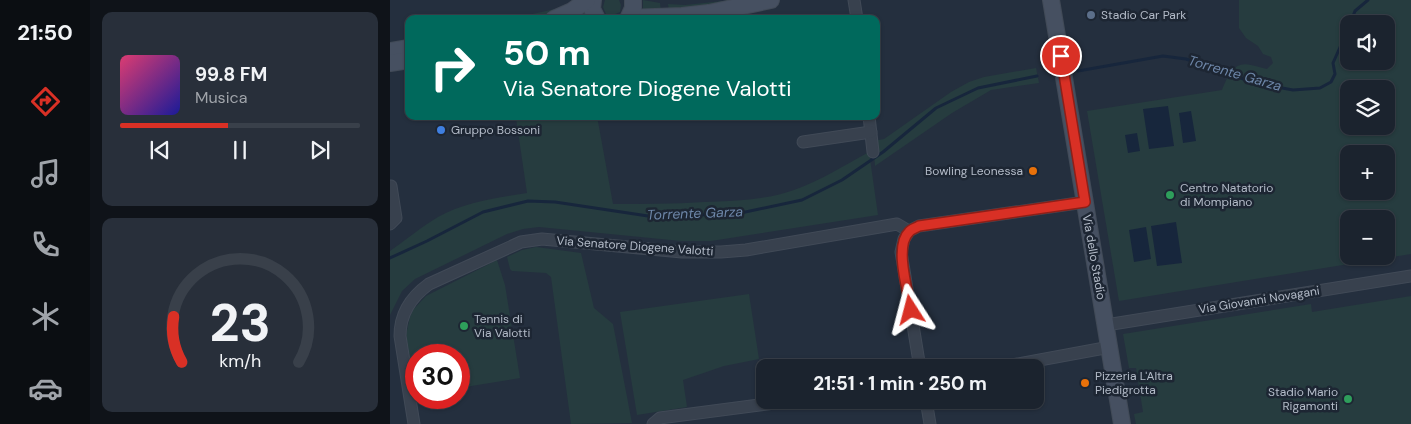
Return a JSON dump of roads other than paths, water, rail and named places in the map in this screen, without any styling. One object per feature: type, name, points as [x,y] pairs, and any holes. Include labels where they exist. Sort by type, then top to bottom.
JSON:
[{"type":"street","points":[[563,15],[588,0]]},
{"type":"street","points":[[592,0],[592,8],[595,15]]},
{"type":"street","points":[[630,15],[633,8],[633,0]]},
{"type":"street","points":[[689,15],[770,0]]},
{"type":"street","points":[[854,0],[856,15]]},
{"type":"street","name":"Via dello Stadio","points":[[1051,0],[1122,424]]},
{"type":"street","points":[[390,51],[405,49]]},
{"type":"street","points":[[390,63],[405,61]]},
{"type":"street","points":[[870,120],[873,152]]},
{"type":"street","points":[[803,142],[871,132]]},
{"type":"street","points":[[390,224],[396,218],[391,186]]},
{"type":"street","name":"Via Senatore Diogene Valotti","points":[[414,424],[400,336],[400,323],[410,302],[429,284],[522,242],[542,239],[708,253],[746,250],[897,224],[909,231],[919,226],[1085,202]]},
{"type":"street","points":[[909,231],[904,239],[901,252],[919,359]]},
{"type":"street","name":"Via Giovanni Novagani","points":[[1106,325],[1411,276]]},
{"type":"street","points":[[1044,359],[1110,347]]},
{"type":"street","points":[[653,424],[660,418],[756,405]]},
{"type":"street","points":[[928,409],[930,424]]},
{"type":"water","points":[[1168,106],[1174,146],[1149,149],[1143,109]]},
{"type":"water","points":[[1191,111],[1196,141],[1183,143],[1179,113]]},
{"type":"water","points":[[1137,133],[1140,151],[1128,153],[1125,135]]},
{"type":"water","points":[[1176,222],[1182,263],[1157,266],[1151,226]]},
{"type":"water","points":[[1146,227],[1151,259],[1134,262],[1129,230]]},
{"type":"waterway","name":"Torrente Garza","points":[[1353,15],[1355,11],[1368,0]]},
{"type":"waterway","name":"Torrente Garza","points":[[1078,71],[1163,56],[1186,59],[1255,83],[1293,90],[1320,88],[1331,82],[1335,74],[1333,63],[1340,47]]},
{"type":"waterway","name":"Torrente Garza","points":[[390,258],[483,212],[528,201],[555,202],[648,216],[736,214],[802,200],[842,180],[883,152],[936,108],[978,88],[1037,76]]},
{"type":"place","name":"Stadio Car Park","points":[[1091,15]]},
{"type":"place","name":"Gruppo Bossoni","points":[[441,130]]},
{"type":"place","name":"Bowling Leonessa","points":[[1033,171]]},
{"type":"place","name":"Centro Natatorio di Mompiano","points":[[1170,195]]},
{"type":"place","name":"Tennis di Via Valotti","points":[[464,326]]},
{"type":"place","name":"Pizzeria L'Altra Piedigrotta","points":[[1085,383]]},
{"type":"place","name":"Stadio Mario Rigamonti","points":[[1348,399]]}]
